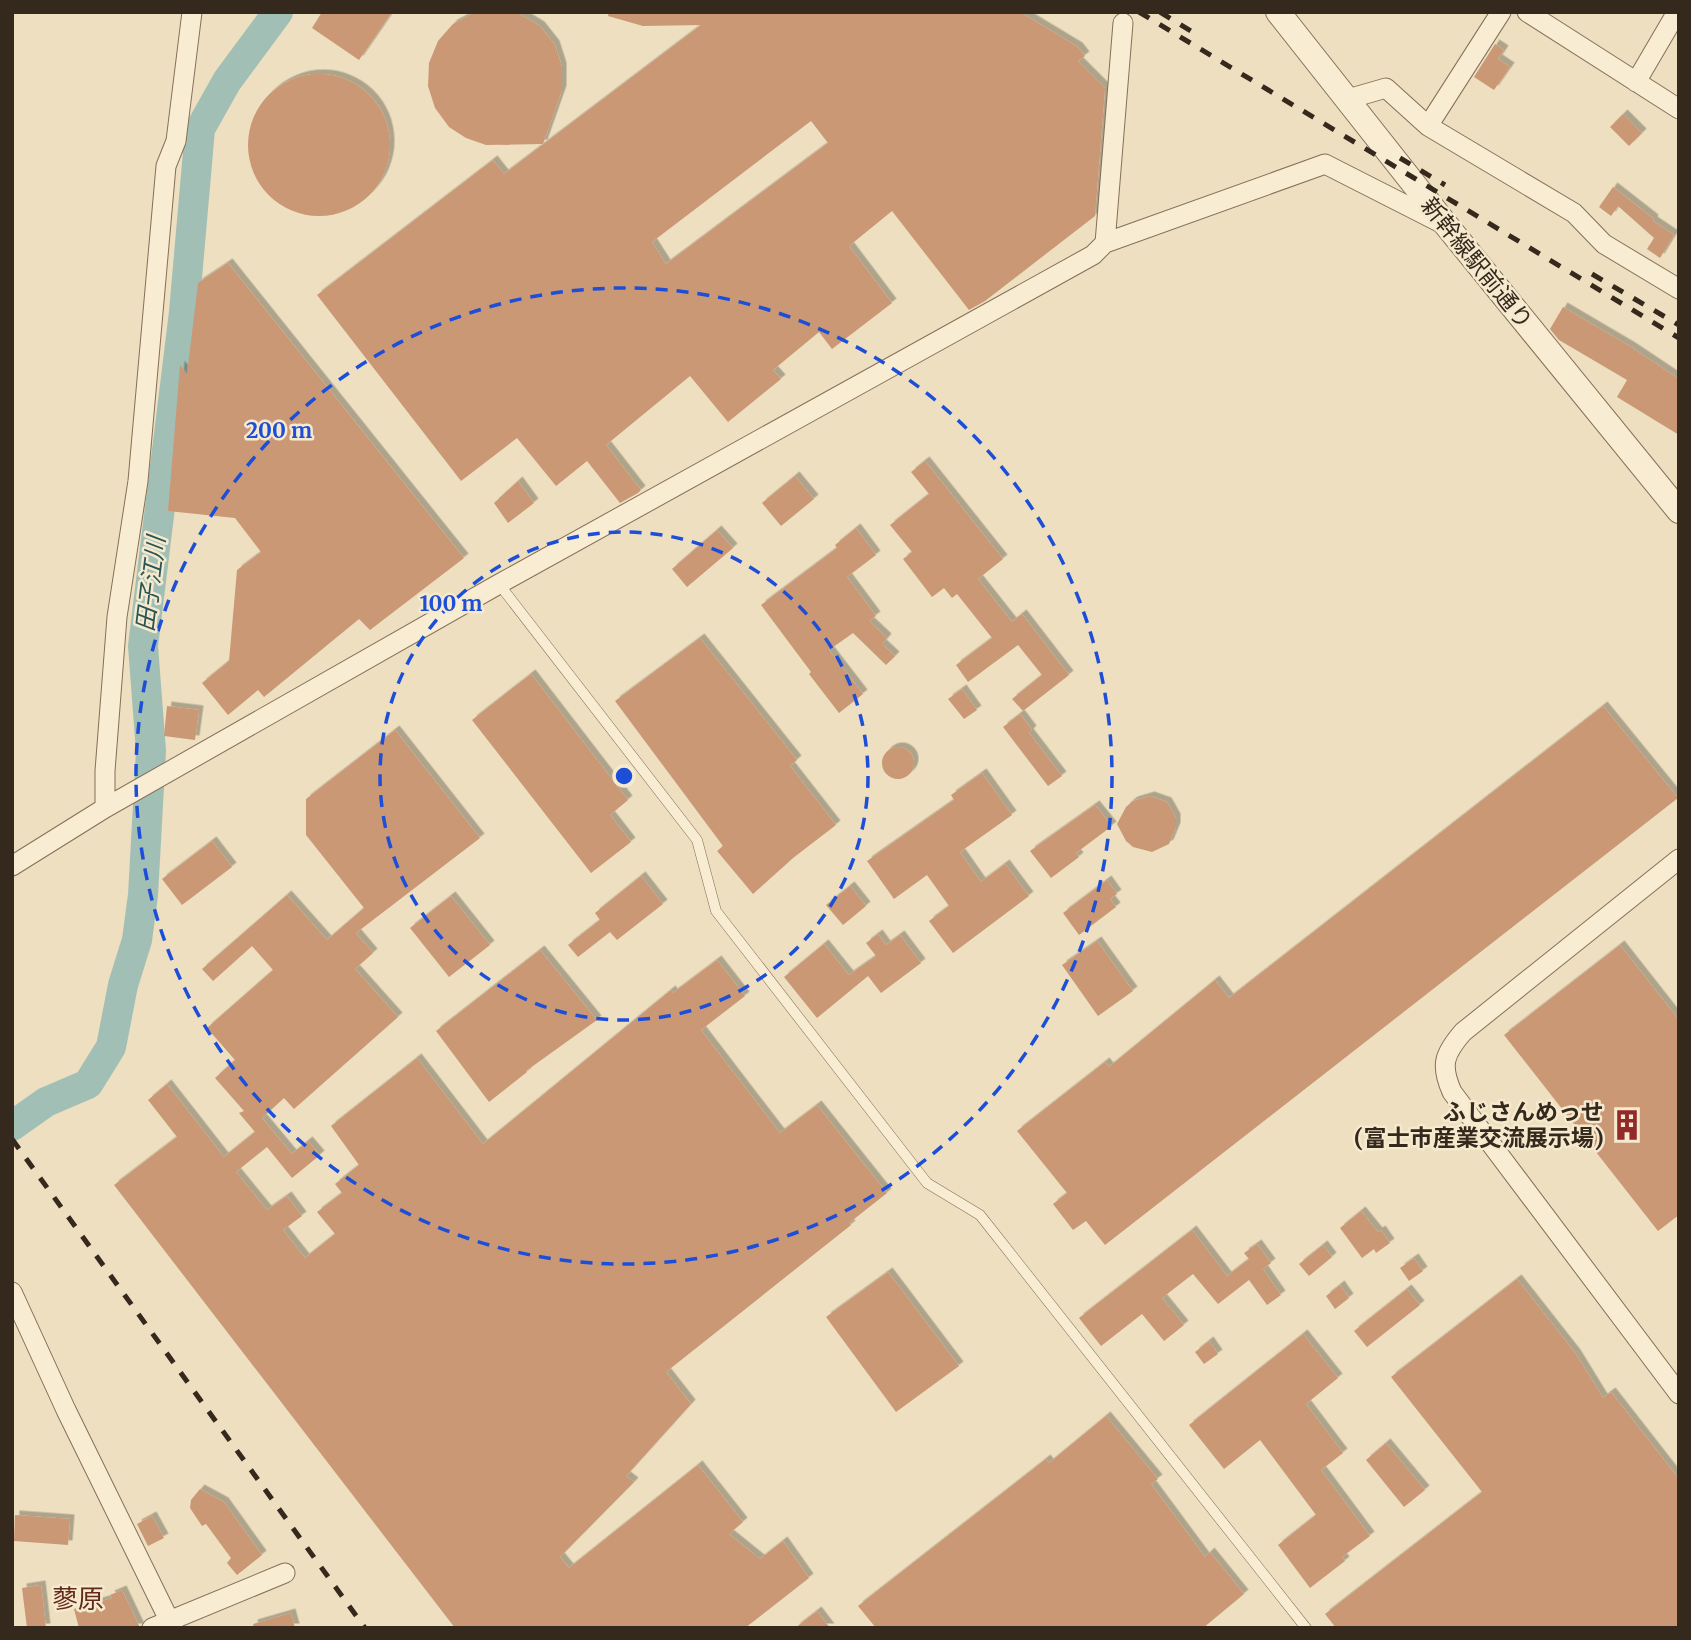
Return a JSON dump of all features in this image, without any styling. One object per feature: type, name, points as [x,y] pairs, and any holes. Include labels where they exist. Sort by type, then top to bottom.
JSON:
[{"type":"street","points":[[105,808],[105,771],[117,617],[138,481],[166,166],[176,141],[192,12]]},
{"type":"street","name":"新幹線駅前通り","points":[[1279,12],[1447,226],[1679,511]]},
{"type":"street","points":[[1428,126],[1501,12]]},
{"type":"street","points":[[1527,12],[1679,109]]},
{"type":"street","points":[[1636,82],[1677,12]]},
{"type":"street","points":[[1105,243],[1123,23]]},
{"type":"street","points":[[1348,99],[1386,88],[1428,126],[1574,214],[1604,244],[1679,289]]},
{"type":"street","points":[[12,866],[105,808],[499,584],[1093,256],[1105,243],[1325,164],[1447,226]]},
{"type":"street","points":[[1679,859],[1463,1032],[1451,1046],[1445,1060],[1444,1074],[1452,1092],[1679,1394]]},
{"type":"street","points":[[12,1292],[165,1625],[285,1573]]},
{"type":"lane","points":[[499,584],[697,840],[716,911],[927,1183],[981,1215],[1306,1628]]},
{"type":"building","points":[[322,12],[392,12],[359,60],[312,28]]},
{"type":"building","points":[[609,12],[1020,12],[1078,47],[1085,56],[1078,61],[1105,88],[1095,216],[985,301],[969,310],[892,211],[849,246],[892,303],[832,349],[819,332],[773,370],[781,379],[728,422],[690,376],[606,445],[641,490],[638,493],[620,503],[587,461],[556,486],[517,438],[461,481],[317,295],[493,160],[504,174],[701,25],[643,26],[608,16]],"holes":[[[811,121],[828,143],[666,264],[652,242]]]},
{"type":"building","points":[[474,13],[520,14],[540,26],[555,45],[562,67],[562,90],[543,144],[486,145],[466,138],[449,127],[435,108],[428,86],[429,63],[438,41],[453,24]]},
{"type":"building","points":[[1495,44],[1504,50],[1498,59],[1510,67],[1494,90],[1474,77]]},
{"type":"building","points":[[319,74],[346,79],[370,94],[385,118],[390,145],[385,172],[370,196],[346,211],[319,216],[292,211],[268,196],[253,172],[248,145],[253,118],[268,94],[292,79]]},
{"type":"building","points":[[1623,114],[1642,133],[1629,146],[1610,127]]},
{"type":"building","points":[[1613,187],[1674,235],[1660,258],[1647,249],[1654,238],[1618,206],[1611,216],[1599,207]]},
{"type":"building","points":[[228,263],[464,558],[370,630],[359,619],[264,697],[258,690],[228,715],[202,683],[229,661],[237,570],[261,552],[235,518],[168,511],[180,365],[187,374],[198,283]]},
{"type":"building","points":[[1563,307],[1679,379],[1679,435],[1617,397],[1627,380],[1559,340],[1550,329]]},
{"type":"building","points":[[925,461],[1003,559],[978,579],[1012,622],[1022,614],[1069,675],[1023,711],[1012,699],[1042,675],[1018,645],[968,682],[956,665],[992,638],[957,594],[952,598],[944,588],[932,597],[903,559],[912,552],[890,525],[929,494],[911,472]]},
{"type":"building","points":[[795,476],[814,499],[781,526],[762,503]]},
{"type":"building","points":[[518,481],[534,503],[508,523],[494,503]]},
{"type":"building","points":[[856,528],[876,555],[847,577],[876,616],[869,621],[887,638],[882,644],[895,656],[886,665],[853,633],[829,650],[863,694],[839,713],[761,605],[837,548],[835,545]]},
{"type":"building","points":[[717,530],[733,548],[687,587],[672,569]]},
{"type":"building","points":[[700,638],[797,760],[790,766],[836,825],[793,858],[753,894],[717,851],[723,846],[615,701]]},
{"type":"building","points":[[531,674],[628,800],[610,815],[631,842],[591,873],[472,720]]},
{"type":"building","points":[[962,689],[977,710],[964,719],[948,699]]},
{"type":"building","points":[[167,706],[199,710],[195,740],[164,736]]},
{"type":"building","points":[[1603,706],[1678,798],[1105,1245],[1086,1221],[1073,1230],[1053,1204],[1067,1193],[1017,1131],[1105,1062],[1109,1067],[1215,980],[1229,998]]},
{"type":"building","points":[[1020,714],[1032,730],[1029,733],[1062,776],[1048,786],[1003,727]]},
{"type":"building","points":[[395,730],[480,838],[356,933],[373,953],[355,969],[398,1017],[294,1109],[284,1098],[262,1118],[292,1154],[308,1141],[320,1155],[292,1178],[267,1147],[236,1172],[267,1210],[287,1196],[302,1216],[283,1230],[305,1258],[335,1234],[317,1212],[342,1193],[335,1184],[359,1165],[331,1126],[417,1058],[483,1144],[671,990],[673,993],[717,960],[745,996],[701,1030],[780,1133],[817,1105],[887,1193],[849,1223],[851,1225],[666,1372],[691,1404],[626,1476],[634,1482],[560,1557],[569,1568],[698,1465],[743,1522],[729,1534],[760,1559],[783,1541],[809,1578],[745,1628],[455,1628],[114,1185],[177,1137],[148,1100],[167,1084],[224,1157],[255,1132],[239,1113],[244,1111],[215,1078],[235,1060],[207,1028],[273,970],[252,946],[213,981],[202,969],[287,895],[327,940],[364,908],[306,835],[306,799]]},
{"type":"building","points":[[898,747],[909,752],[914,763],[909,774],[898,779],[887,774],[882,763],[887,752]]},
{"type":"building","points":[[982,773],[1012,815],[960,852],[981,882],[1005,864],[1029,896],[953,953],[929,921],[949,906],[927,875],[894,899],[867,861],[954,800],[951,795]]},
{"type":"building","points":[[1150,796],[1167,802],[1176,818],[1176,827],[1169,844],[1152,852],[1133,847],[1126,841],[1117,824],[1126,807],[1133,801]]},
{"type":"building","points":[[1095,805],[1112,826],[1076,853],[1079,857],[1051,878],[1030,851]]},
{"type":"building","points":[[212,841],[232,867],[182,905],[162,879]]},
{"type":"building","points":[[641,876],[663,904],[617,940],[610,932],[578,957],[568,945],[600,920],[595,913]]},
{"type":"building","points":[[1107,880],[1117,894],[1110,899],[1116,907],[1079,935],[1063,913]]},
{"type":"building","points":[[850,886],[866,906],[843,925],[826,905]]},
{"type":"building","points":[[451,896],[490,945],[449,977],[410,928]]},
{"type":"building","points":[[878,934],[886,945],[900,935],[921,963],[881,993],[868,976],[817,1018],[784,977],[824,944],[849,975],[876,956],[866,943]]},
{"type":"building","points":[[1097,941],[1133,991],[1098,1016],[1062,965]]},
{"type":"building","name":"ふじさんめっせ (富士市産業交流展示場)","points":[[1620,945],[1679,1020],[1679,1215],[1658,1231],[1504,1035]]},
{"type":"building","points":[[540,950],[597,1020],[526,1071],[489,1102],[436,1031]]},
{"type":"building","points":[[1361,1211],[1390,1243],[1376,1253],[1374,1249],[1362,1258],[1340,1228]]},
{"type":"building","points":[[1192,1230],[1227,1276],[1249,1259],[1244,1253],[1257,1244],[1271,1263],[1263,1269],[1281,1295],[1267,1305],[1249,1280],[1218,1304],[1193,1274],[1162,1298],[1184,1325],[1164,1341],[1142,1314],[1101,1346],[1079,1318]]},
{"type":"building","points":[[1323,1245],[1332,1257],[1309,1276],[1299,1264]]},
{"type":"building","points":[[1414,1258],[1423,1271],[1409,1281],[1400,1268]]},
{"type":"building","points":[[888,1272],[959,1366],[896,1412],[826,1317]]},
{"type":"building","points":[[1517,1279],[1576,1354],[1603,1398],[1611,1392],[1679,1479],[1679,1628],[1336,1628],[1325,1614],[1482,1492],[1391,1377]]},
{"type":"building","points":[[1340,1285],[1349,1298],[1335,1309],[1326,1296]]},
{"type":"building","points":[[1407,1289],[1420,1305],[1367,1347],[1354,1331]]},
{"type":"building","points":[[1303,1334],[1338,1378],[1306,1404],[1343,1453],[1321,1470],[1370,1536],[1342,1557],[1345,1561],[1310,1588],[1278,1545],[1316,1515],[1260,1440],[1224,1469],[1189,1425]]},
{"type":"building","points":[[1209,1341],[1218,1354],[1204,1364],[1195,1352]]},
{"type":"building","points":[[1106,1416],[1158,1479],[1151,1484],[1205,1557],[1210,1552],[1244,1594],[1203,1628],[876,1628],[858,1606],[1046,1459],[1049,1463]]},
{"type":"building","points":[[1386,1443],[1425,1490],[1404,1507],[1366,1460]]},
{"type":"building","points":[[200,1489],[224,1502],[262,1555],[237,1575],[227,1563],[231,1558],[206,1524],[202,1526],[190,1508],[191,1500]]},
{"type":"building","points":[[15,1515],[70,1519],[68,1545],[14,1541]]},
{"type":"building","points":[[152,1516],[164,1538],[148,1546],[137,1524]]},
{"type":"building","points":[[41,1585],[46,1628],[27,1628],[22,1588]]},
{"type":"building","points":[[122,1590],[140,1628],[79,1628],[74,1609],[112,1598],[110,1595]]},
{"type":"building","points":[[817,1611],[830,1628],[795,1628]]},
{"type":"building","points":[[291,1613],[295,1628],[254,1628],[253,1624]]},
{"type":"waterway","name":"田子江川","points":[[12,1126],[46,1102],[88,1084],[111,1047],[123,985],[137,940],[143,895],[151,751],[143,646],[184,312],[200,129],[227,81],[278,12]]},
{"type":"railway","points":[[1139,12],[1679,338]]},
{"type":"railway","points":[[1160,12],[1199,36]]},
{"type":"railway","points":[[1400,158],[1445,185]]},
{"type":"railway","points":[[1592,274],[1679,325]]},
{"type":"railway","points":[[12,1139],[365,1628]]},
{"type":"place","name":"ふじさんめっせ (富士市産業交流展示場)","points":[[1627,1125]]},
{"type":"district","name":"蓼原","points":[[78,1599]]}]
